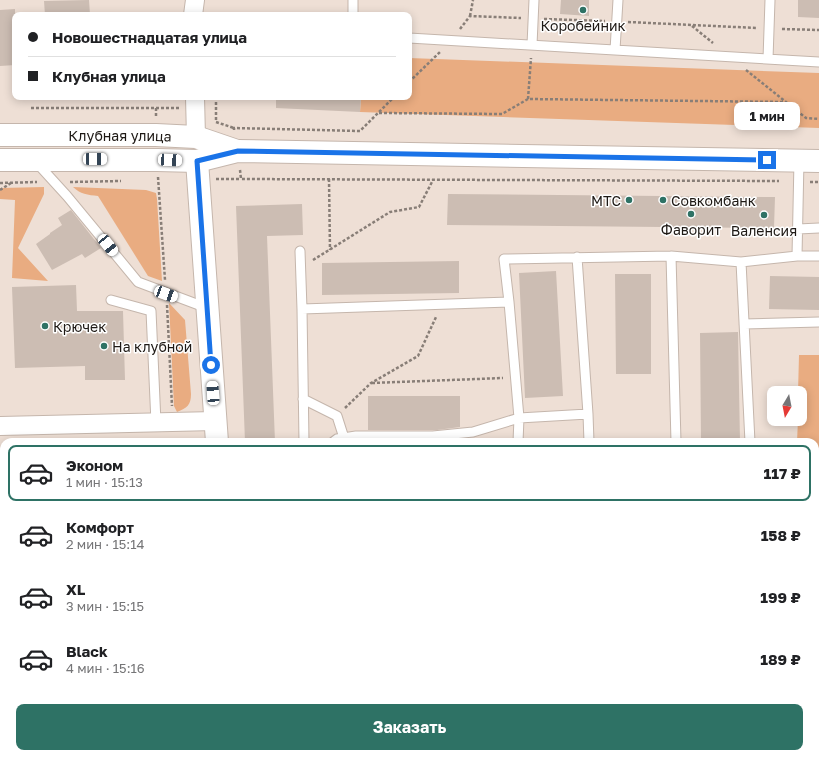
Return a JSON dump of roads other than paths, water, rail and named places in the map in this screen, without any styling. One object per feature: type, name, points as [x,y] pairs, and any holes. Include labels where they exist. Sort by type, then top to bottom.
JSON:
[{"type":"main road","name":"Клубная улица","points":[[0,135],[156,135],[196,137],[238,151]]},
{"type":"main road","points":[[196,137],[216,431]]},
{"type":"main road","name":"Клубная улица","points":[[0,160],[197,161],[238,151],[809,160]]},
{"type":"street","points":[[193,12],[195,0]]},
{"type":"street","points":[[195,100],[196,137]]},
{"type":"street","points":[[0,426],[164,423],[216,431]]},
{"type":"lane","points":[[353,0],[353,12]]},
{"type":"lane","points":[[532,45],[534,0]]},
{"type":"lane","points":[[616,50],[618,0]]},
{"type":"lane","points":[[768,58],[770,0]]},
{"type":"lane","points":[[412,38],[819,62]]},
{"type":"lane","points":[[34,159],[67,196],[138,282],[166,294],[207,308]]},
{"type":"lane","points":[[797,256],[798,228],[809,160]]},
{"type":"lane","points":[[798,228],[819,228]]},
{"type":"lane","points":[[300,251],[304,438]]},
{"type":"lane","points":[[518,438],[519,418],[504,259],[671,256],[741,262],[797,256],[819,256]]},
{"type":"lane","points":[[671,256],[676,438]]},
{"type":"lane","points":[[577,257],[589,438]]},
{"type":"lane","points":[[741,262],[750,438]]},
{"type":"lane","points":[[111,300],[151,311],[164,423]]},
{"type":"lane","points":[[302,309],[509,302]]},
{"type":"lane","points":[[744,324],[819,322]]},
{"type":"lane","points":[[303,399],[337,416],[344,438],[356,436],[433,436],[450,438],[519,418],[588,414]]},
{"type":"place","name":"Коробейник","points":[[583,10]]},
{"type":"place","name":"МТС","points":[[629,200]]},
{"type":"place","name":"Совкомбанк","points":[[663,200]]},
{"type":"place","name":"Фаворит","points":[[691,214]]},
{"type":"place","name":"Валенсия","points":[[764,215]]},
{"type":"place","name":"Крючек","points":[[45,326]]},
{"type":"place","name":"На клубной","points":[[104,346]]}]
